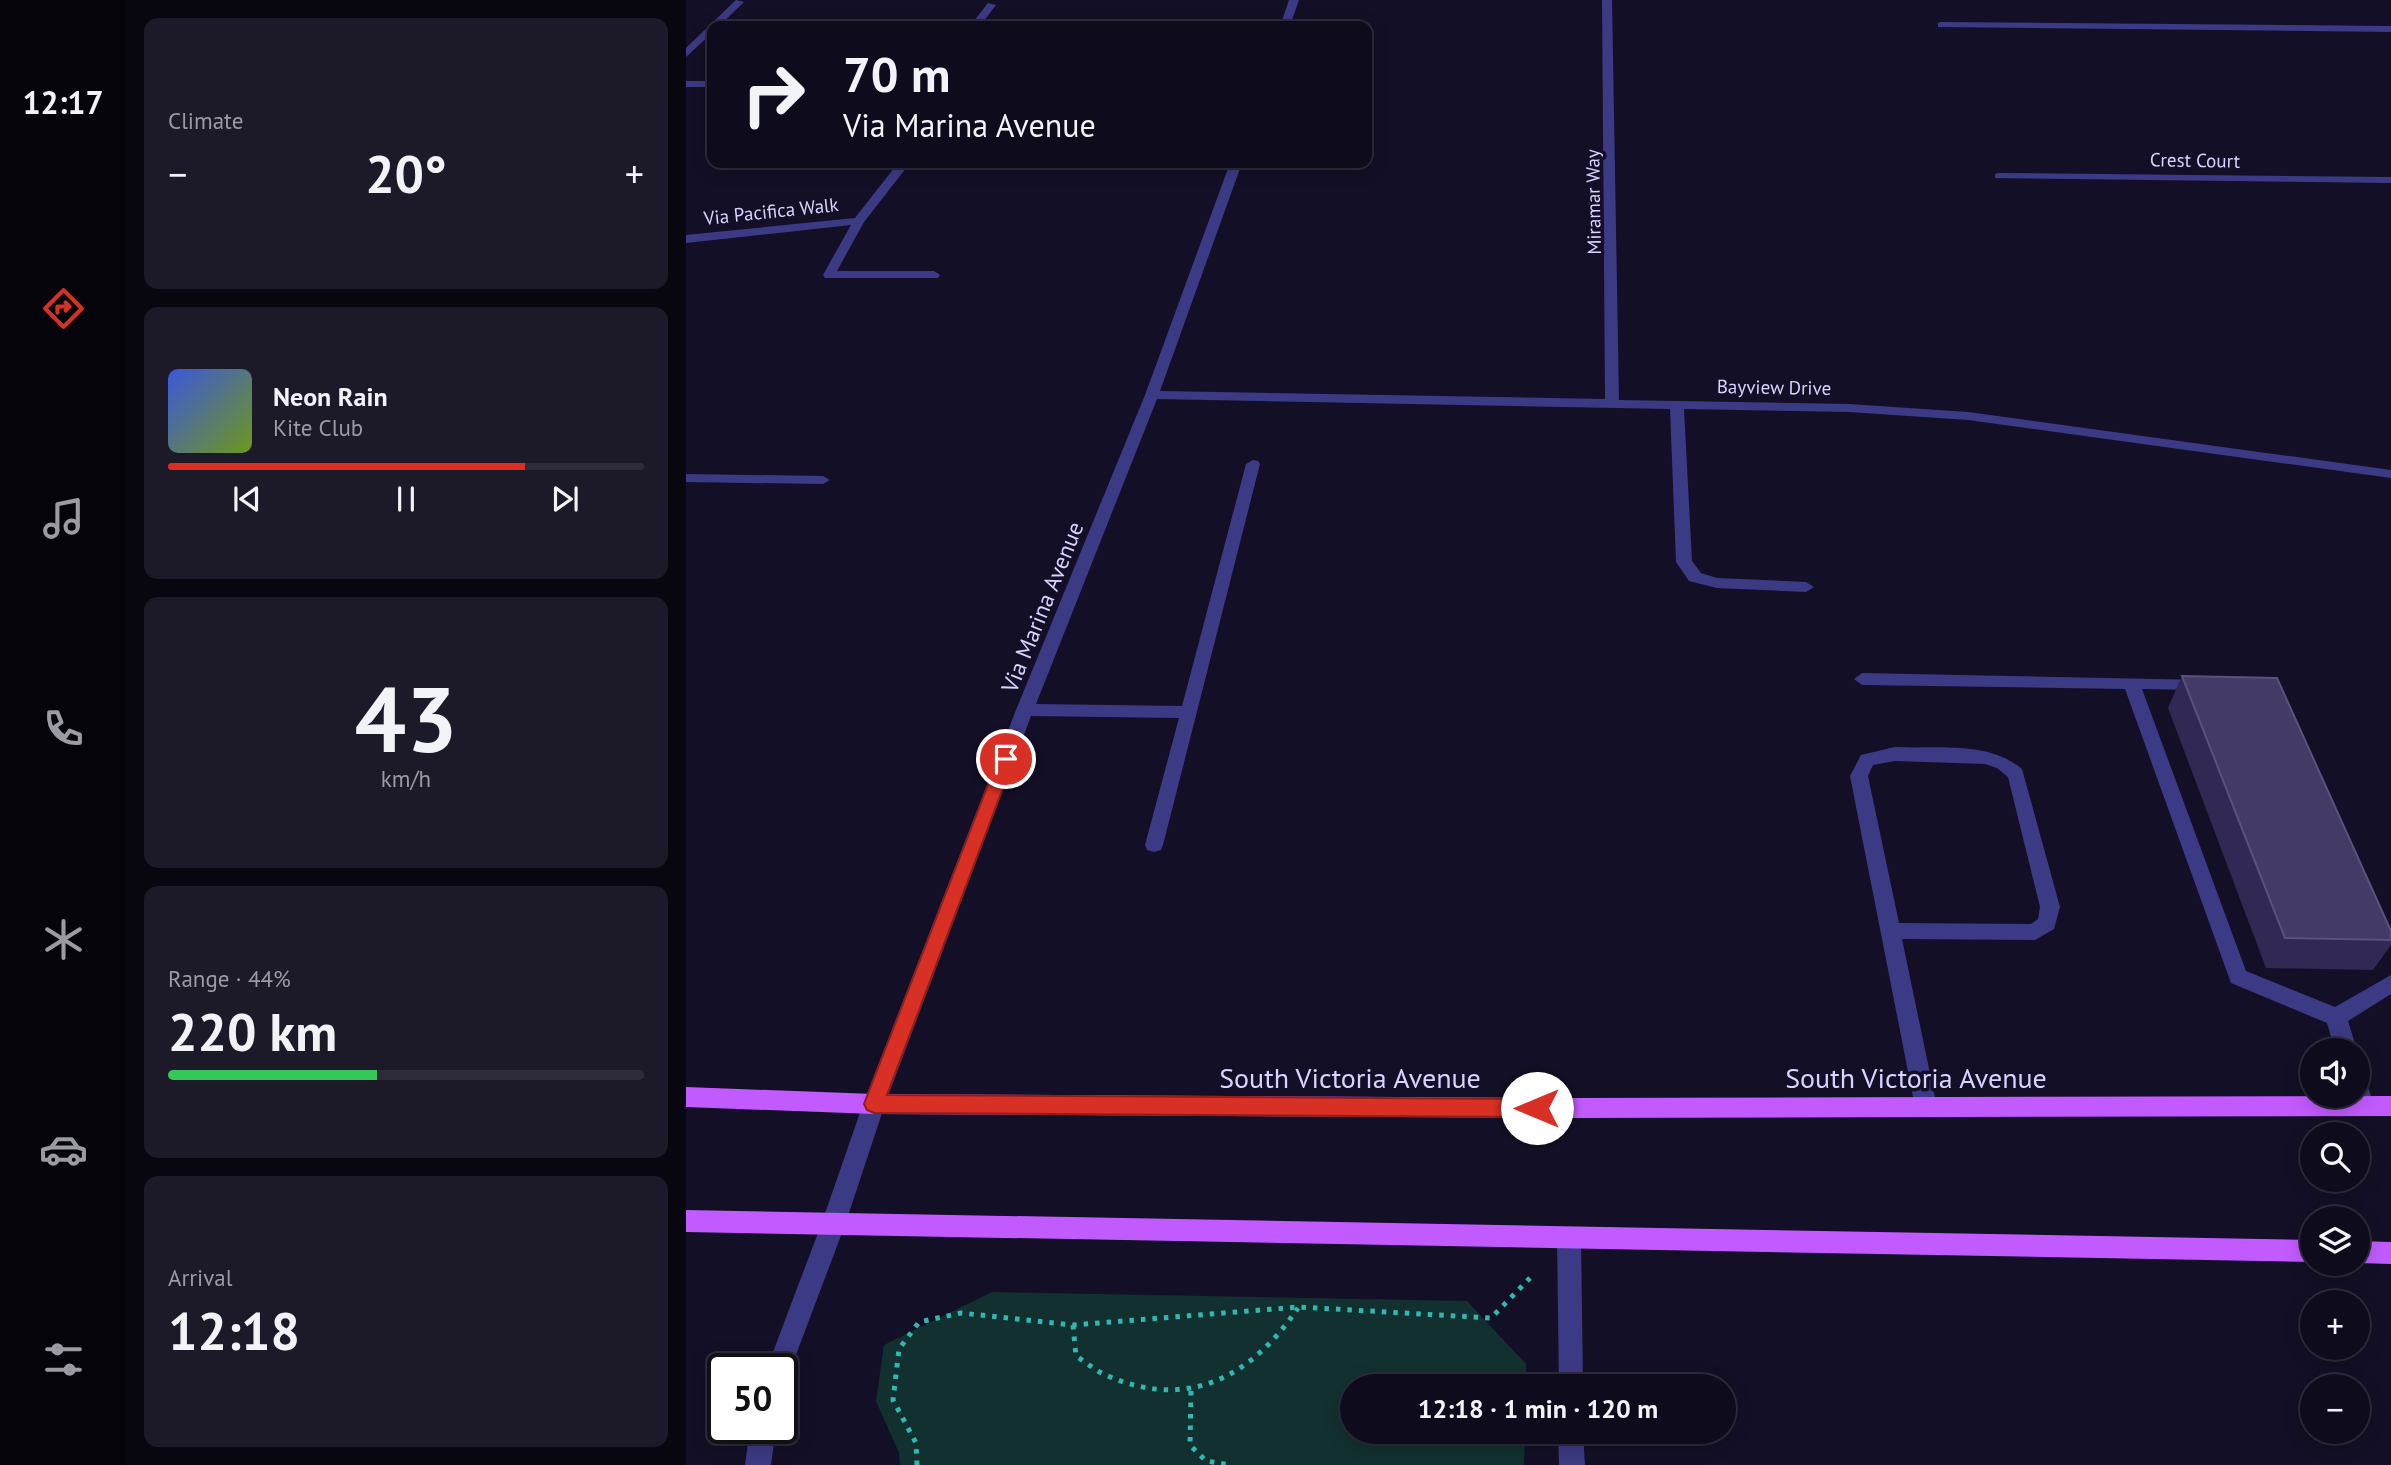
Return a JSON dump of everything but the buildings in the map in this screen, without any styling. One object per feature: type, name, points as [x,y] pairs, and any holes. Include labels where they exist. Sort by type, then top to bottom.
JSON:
[{"type":"main road","name":"South Victoria Avenue","points":[[686,1097],[874,1104],[1537,1108],[1926,1107],[2300,1097]]},
{"type":"main road","name":"South Victoria Avenue","points":[[2370,1099],[2391,1106]]},
{"type":"main road","points":[[686,1221],[2300,1251]]},
{"type":"main road","points":[[2370,1252],[2391,1253]]},
{"type":"street","points":[[1287,21],[1294,0]]},
{"type":"street","name":"Miramar Way","points":[[1607,0],[1612,403]]},
{"type":"street","points":[[719,21],[739,2]]},
{"type":"street","points":[[979,21],[991,5]]},
{"type":"street","points":[[1941,24],[2391,29]]},
{"type":"street","points":[[686,54],[707,33]]},
{"type":"street","points":[[686,83],[707,84]]},
{"type":"street","name":"Via Pacifica Walk","points":[[900,168],[859,221],[828,275],[934,275]]},
{"type":"street","name":"Via Marina Avenue","points":[[785,1353],[833,1225],[874,1104],[1025,710],[1152,395],[1234,168]]},
{"type":"street","name":"Crest Court","points":[[1999,176],[2391,180]]},
{"type":"street","name":"Via Pacifica Walk","points":[[686,239],[859,221]]},
{"type":"street","name":"Bayview Drive","points":[[1152,395],[1849,408],[1968,416],[2391,474]]},
{"type":"street","points":[[1677,404],[1684,562],[1695,577],[1717,583],[1807,587]]},
{"type":"street","points":[[1154,845],[1253,464]]},
{"type":"street","points":[[686,478],[823,480]]},
{"type":"street","points":[[1862,679],[2224,684]]},
{"type":"street","points":[[2132,683],[2238,977],[2336,1017]]},
{"type":"street","points":[[1025,710],[1189,712]]},
{"type":"street","points":[[1890,931],[2035,932],[2047,923],[2050,907],[2016,774],[2003,763],[1986,757],[1895,754],[1867,760],[1858,776],[1926,1107]]},
{"type":"street","points":[[2336,1017],[2391,984]]},
{"type":"street","points":[[2336,1017],[2342,1038]]},
{"type":"street","points":[[1569,1238],[1571,1374]]},
{"type":"street","points":[[758,1465],[761,1444]]},
{"type":"street","points":[[1571,1444],[1572,1465]]},
{"type":"path","points":[[917,1465],[916,1443],[893,1400],[899,1349],[919,1322],[961,1313],[1073,1325],[1299,1307],[1491,1318],[1569,1238]]},
{"type":"path","points":[[1073,1325],[1076,1356],[1106,1376],[1148,1390],[1191,1391],[1237,1372],[1276,1339],[1299,1307]]},
{"type":"path","points":[[1191,1391],[1190,1445],[1206,1461],[1231,1465]]},
{"type":"green space","points":[[992,1292],[1467,1301],[1526,1364],[1526,1374],[1340,1374],[1340,1444],[1525,1444],[1524,1465],[900,1465],[899,1453],[876,1401],[884,1345]]},
{"type":"route","points":[[1006,759],[874,1104],[1537,1108]]}]
